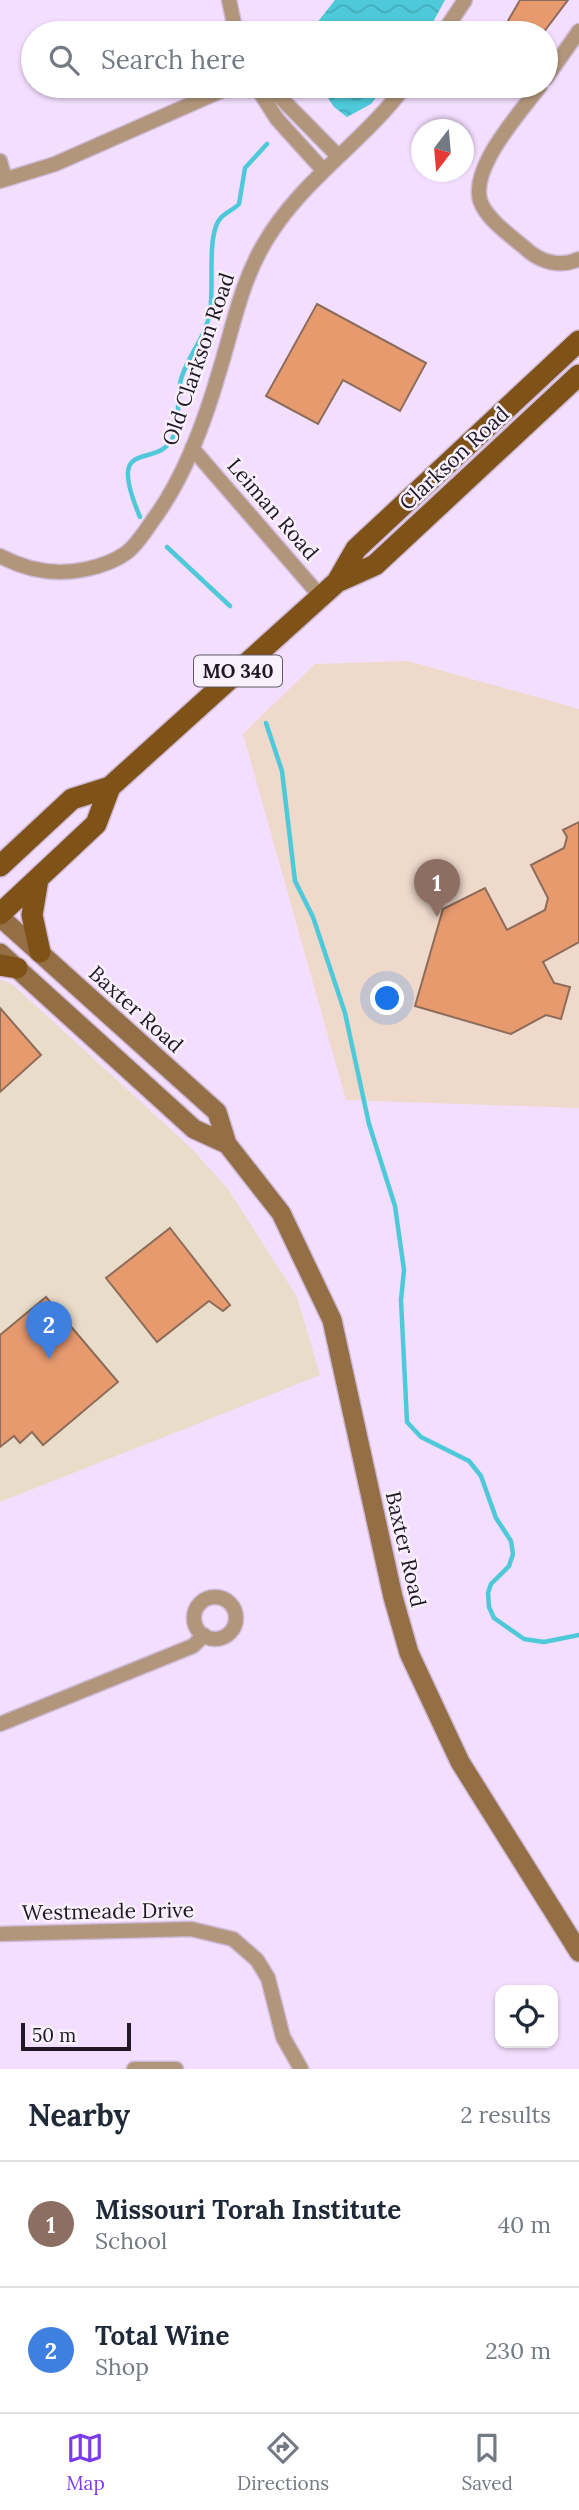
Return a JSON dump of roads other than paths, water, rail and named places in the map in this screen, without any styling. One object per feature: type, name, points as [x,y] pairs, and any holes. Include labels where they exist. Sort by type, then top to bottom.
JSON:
[{"type":"main road","name":"Clarkson Road","points":[[337,583],[355,549],[579,341]]},
{"type":"main road","name":"Clarkson Road","points":[[5,858],[72,799],[110,787],[337,583],[375,565],[579,375]]},
{"type":"main road","points":[[463,483],[474,439]]},
{"type":"main road","name":"Clarkson Road","points":[[0,916],[96,824],[110,787]]},
{"type":"main road","points":[[38,879],[32,915],[40,952]]},
{"type":"main road","name":"Baxter Road","points":[[0,916],[216,1112],[228,1144],[281,1213],[332,1320],[393,1597],[409,1653],[460,1762],[579,1952]]},
{"type":"main road","name":"Baxter Road","points":[[0,953],[8,966],[194,1129],[228,1144]]},
{"type":"street","points":[[229,0],[233,21]]},
{"type":"street","points":[[451,21],[466,0]]},
{"type":"street","points":[[558,61],[579,31]]},
{"type":"street","points":[[0,162],[3,180],[55,164],[206,98]]},
{"type":"street","points":[[264,98],[277,119],[323,170]]},
{"type":"street","points":[[281,98],[338,156]]},
{"type":"street","name":"Old Clarkson Road","points":[[0,556],[41,572],[71,572],[98,566],[127,552],[165,504],[192,448],[220,369],[243,289],[263,245],[293,201],[394,98]]},
{"type":"street","points":[[531,98],[485,163],[478,190],[481,205],[491,218],[534,257],[551,263],[570,263],[579,259]]},
{"type":"street","name":"Leiman Road","points":[[192,448],[321,597]]},
{"type":"street","points":[[0,1724],[193,1646],[204,1635]]},
{"type":"street","name":"Westmeade Drive","points":[[0,1934],[191,1929],[233,1939],[257,1960],[268,1978],[283,2037],[301,2069]]},
{"type":"street","points":[[134,2069],[171,2069]]},
{"type":"water","points":[[335,0],[445,0],[434,21],[318,21]]},
{"type":"water","points":[[328,98],[376,98],[371,104],[347,117],[334,107]]},
{"type":"waterway","points":[[140,517],[130,489],[128,472],[132,463],[139,458],[160,451],[169,443],[176,429],[182,376],[205,329],[210,312],[212,245],[216,226],[223,216],[239,204],[245,168],[267,144]]},
{"type":"waterway","points":[[167,547],[230,606]]},
{"type":"waterway","points":[[266,723],[282,771],[295,881],[313,917],[345,1013],[369,1124],[395,1206],[404,1270],[401,1300],[407,1422],[421,1437],[469,1461],[481,1476],[496,1518],[511,1541],[513,1554],[509,1566],[491,1584],[488,1593],[489,1607],[494,1618],[524,1639],[544,1642],[579,1635]]},
{"type":"place","name":"Missouri Torah Institute","points":[[437,917]]},
{"type":"place","name":"Total Wine","points":[[49,1359]]}]
